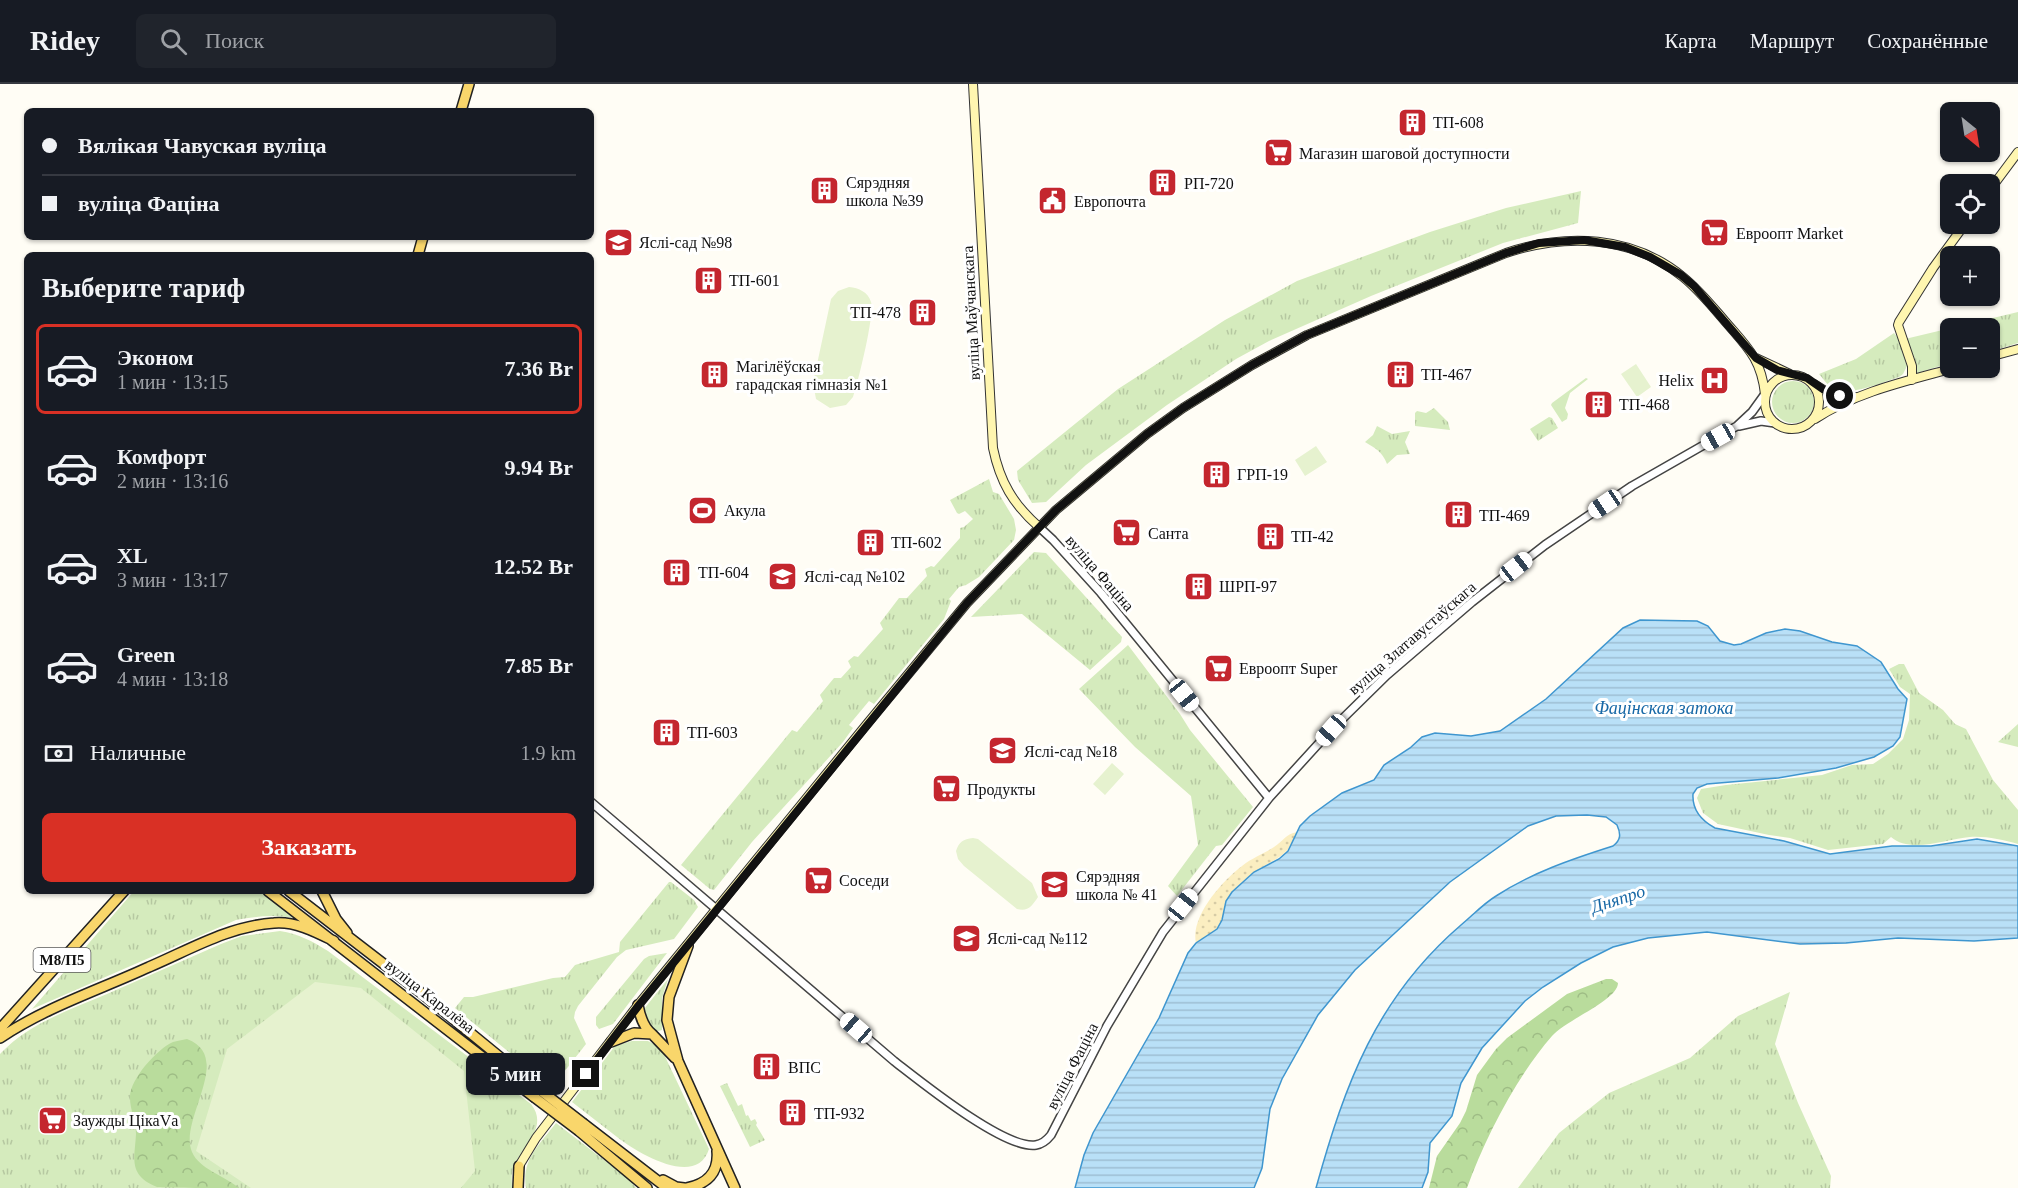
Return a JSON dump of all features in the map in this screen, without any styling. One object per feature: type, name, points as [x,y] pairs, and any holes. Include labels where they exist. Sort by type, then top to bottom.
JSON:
[{"type":"main road","points":[[462,108],[469,84]]},
{"type":"main road","name":"вуліца Маўчанскага","points":[[973,84],[993,448],[1001,476],[1020,511],[1039,527]]},
{"type":"main road","points":[[2000,176],[2018,152]]},
{"type":"main road","points":[[1912,380],[1912,366],[1898,325],[1905,309],[1958,234]]},
{"type":"main road","points":[[518,1188],[519,1166],[536,1138],[639,1005],[967,603],[1056,510],[1147,434],[1183,408],[1260,360],[1326,327],[1491,259],[1539,243],[1575,240],[1625,247],[1650,257],[1681,275],[1694,286],[1756,358],[1763,379],[1768,413],[1775,423],[1782,427],[1799,429],[1831,409],[1857,397],[1940,372]]},
{"type":"main road","points":[[2000,354],[2018,349]]},
{"type":"main road","points":[[1756,358],[1790,374],[1807,378],[1830,394],[1857,397]]},
{"type":"main road","points":[[1765,394],[1774,381],[1790,374]]},
{"type":"main road","points":[[1813,421],[1820,405],[1819,394],[1814,384]]},
{"type":"main road","name":"М8/П5","points":[[0,1029],[121,894]]},
{"type":"main road","points":[[272,894],[334,941]]},
{"type":"main road","points":[[293,894],[356,944]]},
{"type":"main road","points":[[324,894],[336,919],[356,944]]},
{"type":"main road","points":[[0,1038],[28,1020],[237,929],[276,922],[289,923],[334,941]]},
{"type":"main road","name":"вуліца Каралёва","points":[[334,941],[667,1188]]},
{"type":"main road","name":"вуліца Каралёва","points":[[356,944],[424,996],[537,1093]]},
{"type":"main road","points":[[688,946],[669,996],[667,1020],[678,1061],[717,1143],[735,1188]]},
{"type":"main road","points":[[639,1005],[641,1018],[647,1030],[678,1061]]},
{"type":"main road","points":[[611,1042],[634,1033],[651,1034]]},
{"type":"main road","name":"вуліца Каралёва","points":[[582,1127],[643,1186]]},
{"type":"main road","points":[[645,1171],[676,1187],[686,1188],[702,1184],[715,1171],[718,1162],[717,1143]]},
{"type":"street","points":[[1737,426],[1752,412],[1765,394]]},
{"type":"street","points":[[1737,426],[1761,421],[1775,423]]},
{"type":"street","name":"вуліца Златавустаўскага","points":[[1269,798],[1331,730],[1387,675],[1472,602],[1545,544],[1627,489],[1737,426]]},
{"type":"street","name":"вуліца Фаціна","points":[[717,910],[894,1061],[970,1118],[1020,1143],[1035,1145],[1044,1142],[1051,1135],[1107,1026],[1163,932],[1269,798],[1101,593],[1039,527]]},
{"type":"street","points":[[594,805],[717,910]]},
{"type":"green space","points":[[1581,191],[1578,223],[1503,243],[1371,296],[1269,341],[1236,359],[1167,405],[1086,465],[1046,502],[1032,503],[1018,480],[1017,471],[1118,389],[1225,320],[1297,281],[1430,232],[1506,208]]},
{"type":"green space","points":[[849,287],[860,290],[868,296],[872,309],[871,320],[853,397],[846,405],[830,408],[816,399],[813,383],[831,299],[838,291]]},
{"type":"green space","points":[[2018,312],[2018,343],[2000,349],[2000,318],[1993,318]]},
{"type":"green space","points":[[1940,330],[1940,366],[1917,373],[1905,339]]},
{"type":"green space","points":[[1894,333],[1898,338],[1907,366],[1899,377],[1865,388],[1839,391],[1832,388],[1819,374],[1856,359]]},
{"type":"green space","points":[[1636,364],[1651,387],[1637,397],[1621,374]]},
{"type":"green space","points":[[1586,378],[1588,379],[1570,393],[1565,408],[1568,414],[1567,419],[1562,422],[1551,405],[1552,403]]},
{"type":"green space","points":[[1793,381],[1801,382],[1808,387],[1813,394],[1813,410],[1808,417],[1801,422],[1793,423],[1785,422],[1778,417],[1773,410],[1772,402],[1773,394],[1778,387],[1785,382]]},
{"type":"green space","points":[[1434,408],[1448,422],[1450,430],[1415,426],[1417,411],[1426,413]]},
{"type":"green space","points":[[1549,417],[1558,428],[1538,441],[1530,429]]},
{"type":"green space","points":[[1377,426],[1392,434],[1410,431],[1405,442],[1410,454],[1397,455],[1387,464],[1375,448],[1365,442],[1373,435]]},
{"type":"green space","points":[[1316,446],[1327,462],[1305,476],[1295,460]]},
{"type":"green space","points":[[989,479],[993,492],[999,494],[1014,519],[1016,530],[1014,540],[979,577],[959,587],[949,599],[951,601],[944,619],[874,704],[869,701],[849,725],[853,728],[843,742],[752,842],[714,890],[710,889],[681,865],[792,730],[797,732],[823,701],[820,695],[834,678],[841,678],[851,667],[848,661],[854,656],[858,657],[883,629],[880,623],[899,598],[907,598],[927,576],[925,569],[934,567],[960,538],[960,528],[973,519],[965,511],[957,513],[950,500]]},
{"type":"green space","points":[[1034,552],[1046,553],[1122,637],[1121,642],[1090,670],[1022,614],[971,617]]},
{"type":"green space","points":[[1128,645],[1190,730],[1253,807],[1222,845],[1216,846],[1177,896],[1168,886],[1198,845],[1191,796],[1135,747],[1079,689]]},
{"type":"green space","points":[[1904,664],[1919,693],[1943,710],[1955,724],[1966,729],[1993,780],[2018,810],[2018,844],[1976,837],[1918,845],[1899,842],[1891,837],[1883,844],[1828,850],[1790,838],[1718,824],[1703,813],[1697,798],[1701,789],[1822,775],[1852,765],[1873,764],[1888,754],[1903,739],[1909,720],[1910,694],[1900,687],[1889,669]]},
{"type":"green space","points":[[2018,724],[2018,747],[1998,742]]},
{"type":"green space","points":[[1112,763],[1124,774],[1105,795],[1093,784]]},
{"type":"green space","points":[[978,839],[1032,883],[1038,897],[1029,908],[1017,909],[958,859],[956,851],[959,845],[964,840]]},
{"type":"green space","points":[[669,882],[694,900],[698,907],[674,939],[626,950],[617,957],[575,1012],[574,1018],[586,1044],[564,1072],[537,1075],[455,1008],[464,997],[565,977],[575,965],[619,952],[620,942]]},
{"type":"green space","points":[[131,894],[266,894],[298,919],[267,916],[236,920],[32,1009]]},
{"type":"green space","points":[[280,931],[305,938],[328,951],[531,1104],[536,1113],[536,1129],[513,1169],[512,1188],[0,1188],[0,1054],[11,1043],[50,1018],[221,944],[242,936]]},
{"type":"green space","points":[[667,953],[613,1024],[599,1029],[596,1025],[596,1017],[644,959]]},
{"type":"green space","points":[[668,979],[662,998],[662,1030],[655,1032],[647,1022],[644,1009]]},
{"type":"green space","points":[[1606,979],[1612,979],[1618,983],[1616,990],[1601,1003],[1552,1036],[1514,1088],[1483,1149],[1467,1188],[1429,1188],[1437,1156],[1460,1123],[1477,1075],[1496,1049],[1507,1038],[1567,994]]},
{"type":"green space","points":[[315,982],[361,988],[464,1071],[475,1171],[461,1188],[251,1188],[196,1151],[227,1049]]},
{"type":"green space","points":[[1790,992],[1775,1044],[1798,1103],[1831,1176],[1830,1188],[1518,1188],[1559,1133],[1609,1093],[1690,1058],[1738,1016]]},
{"type":"green space","points":[[187,1039],[200,1048],[206,1060],[206,1074],[192,1123],[190,1139],[192,1152],[206,1168],[239,1188],[157,1187],[147,1182],[137,1171],[134,1158],[136,1129],[130,1102],[134,1083],[159,1051],[173,1042]]},
{"type":"green space","points":[[632,1041],[648,1041],[661,1048],[709,1149],[703,1160],[693,1166],[680,1167],[667,1164],[639,1152],[572,1102],[615,1046]]},
{"type":"green space","points":[[727,1083],[738,1106],[742,1104],[746,1116],[748,1115],[751,1121],[755,1119],[765,1140],[750,1147],[720,1086]]},
{"type":"green space","points":[[556,1123],[630,1180],[636,1188],[526,1188],[526,1169],[529,1161],[538,1145]]},
{"type":"sand","points":[[1297,832],[1287,851],[1252,874],[1231,893],[1226,901],[1223,919],[1217,930],[1196,943],[1195,933],[1198,922],[1217,890],[1246,863],[1274,847],[1290,834]]},
{"type":"water","name":"Фацінская затока","points":[[1640,620],[1697,621],[1708,626],[1720,641],[1734,645],[1766,633],[1785,629],[1800,631],[1832,642],[1857,646],[1881,662],[1907,699],[1900,737],[1893,746],[1874,757],[1836,768],[1778,778],[1707,784],[1697,788],[1693,794],[1696,810],[1706,822],[1715,828],[1784,841],[1830,854],[1892,846],[1931,846],[1977,839],[2018,846],[2018,938],[1974,941],[1898,938],[1846,943],[1800,944],[1707,932],[1648,938],[1613,947],[1581,963],[1543,987],[1525,1001],[1482,1048],[1461,1083],[1452,1116],[1430,1143],[1428,1172],[1422,1188],[1316,1188],[1339,1113],[1368,1045],[1385,1013],[1432,953],[1482,906],[1509,888],[1552,867],[1613,846],[1619,839],[1617,825],[1606,817],[1556,816],[1528,826],[1450,882],[1355,970],[1318,1015],[1282,1079],[1270,1109],[1262,1168],[1254,1188],[1075,1188],[1093,1133],[1159,1018],[1188,953],[1196,943],[1217,929],[1222,920],[1226,901],[1232,892],[1254,872],[1279,859],[1288,851],[1300,826],[1310,816],[1342,793],[1374,780],[1384,765],[1422,737],[1435,733],[1471,736],[1500,731],[1546,699],[1623,628]]},
{"type":"place","name":"ТП-608","points":[[1412,122]]},
{"type":"place","name":"Магазин шаговой доступности","points":[[1278,153]]},
{"type":"place","name":"РП-720","points":[[1163,183]]},
{"type":"place","name":"Сярэдняя школа №39","points":[[825,191]]},
{"type":"place","name":"Европочта","points":[[1053,201]]},
{"type":"place","name":"Евроопт Market","points":[[1715,233]]},
{"type":"place","name":"Яслі-сад №98","points":[[618,242]]},
{"type":"place","name":"ТП-601","points":[[708,280]]},
{"type":"place","name":"ТП-478","points":[[922,312]]},
{"type":"place","name":"ТП-467","points":[[1400,374]]},
{"type":"place","name":"Магілёўская гарадская гімназія №1","points":[[715,375]]},
{"type":"place","name":"Helix","points":[[1715,380]]},
{"type":"place","name":"ТП-468","points":[[1598,404]]},
{"type":"place","name":"ГРП-19","points":[[1216,474]]},
{"type":"place","name":"Акула","points":[[703,510]]},
{"type":"place","name":"ТП-469","points":[[1458,515]]},
{"type":"place","name":"Санта","points":[[1127,533]]},
{"type":"place","name":"ТП-42","points":[[1270,536]]},
{"type":"place","name":"ТП-602","points":[[870,542]]},
{"type":"place","name":"ТП-604","points":[[677,572]]},
{"type":"place","name":"Яслі-сад №102","points":[[783,576]]},
{"type":"place","name":"ШРП-97","points":[[1198,586]]},
{"type":"place","name":"Евроопт Super","points":[[1218,668]]},
{"type":"place","name":"ТП-603","points":[[666,732]]},
{"type":"place","name":"Яслі-сад №18","points":[[1003,751]]},
{"type":"place","name":"Продукты","points":[[946,789]]},
{"type":"place","name":"Соседи","points":[[818,880]]},
{"type":"place","name":"Сярэдняя школа № 41","points":[[1055,885]]},
{"type":"place","name":"Яслі-сад №112","points":[[966,938]]},
{"type":"place","name":"ВПС","points":[[767,1067]]},
{"type":"place","name":"ТП-932","points":[[793,1113]]},
{"type":"place","name":"Заужды ЦікаVа","points":[[52,1120]]},
{"type":"route","points":[[586,1074],[639,1005],[967,603],[1039,527],[1147,434],[1200,397],[1295,341],[1506,253],[1539,243],[1584,240],[1625,247],[1650,257],[1681,275],[1694,286],[1756,358],[1777,370],[1807,378],[1830,394],[1840,396]]},
{"type":"water label","name":"Дняпро","points":[[1618,899]]}]
